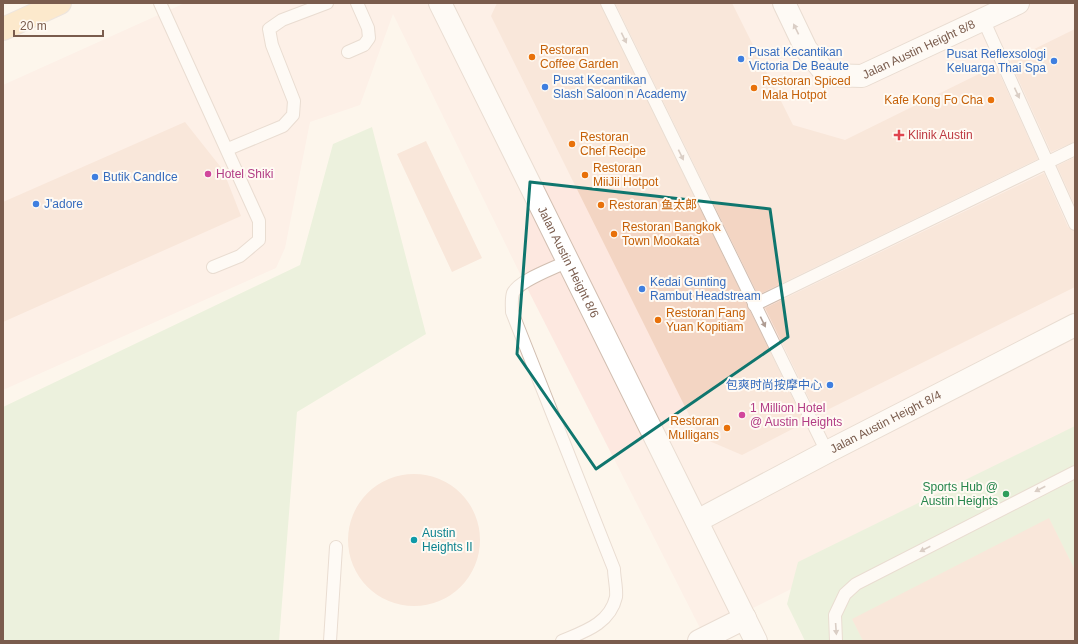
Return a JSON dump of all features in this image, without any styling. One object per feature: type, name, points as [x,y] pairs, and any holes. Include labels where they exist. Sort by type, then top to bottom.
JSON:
[{"type":"main road","points":[[3,29],[60,3]]},
{"type":"street","name":"Jalan Austin Height 8/6","points":[[440,3],[756,641]]},
{"type":"street","name":"Jalan Austin Height 8/8","points":[[784,3],[806,49],[827,75],[862,76],[1018,3]]},
{"type":"street","name":"Jalan Austin Height 8/4","points":[[696,521],[826,452],[1075,325]]},
{"type":"street","points":[[699,641],[745,618]]},
{"type":"lane","points":[[160,3],[228,149],[259,221],[259,240],[240,256],[213,267]]},
{"type":"lane","points":[[228,149],[284,126],[293,116],[294,101],[272,45],[269,29],[282,20],[328,3]]},
{"type":"lane","points":[[348,52],[364,45],[369,38],[368,28],[357,3]]},
{"type":"lane","points":[[606,3],[826,452]]},
{"type":"lane","points":[[983,19],[1075,224]]},
{"type":"lane","points":[[754,305],[1075,149]]},
{"type":"lane","points":[[562,641],[595,627],[609,612],[616,597],[614,569],[512,312],[512,300],[514,292],[524,282],[568,261]]},
{"type":"lane","points":[[836,641],[834,615],[845,594],[856,584],[1075,472]]},
{"type":"lane","points":[[330,641],[336,547]]},
{"type":"highlighted area","points":[[530,182],[770,209],[788,337],[596,469],[517,354]]},
{"type":"shaded area","points":[[185,3],[1075,3],[1075,447],[703,633],[707,641],[686,641],[702,632],[524,282],[393,14],[360,105],[310,122],[285,248],[276,268],[3,390],[3,85]]},
{"type":"green space","points":[[372,127],[426,334],[297,412],[279,641],[3,641],[3,407],[300,265],[333,144]]},
{"type":"green space","name":"Sports Hub @ Austin Heights","points":[[1075,426],[1075,641],[805,641],[787,604],[798,562]]},
{"type":"building","points":[[497,3],[600,3],[804,421],[801,423],[802,424],[742,455],[700,437],[491,16]]},
{"type":"building","points":[[615,3],[732,3],[793,125],[845,140],[991,68],[992,70],[997,68],[1038,159],[758,295]]},
{"type":"building","points":[[1075,29],[1075,142],[1051,152],[1010,61]]},
{"type":"building","points":[[185,122],[223,170],[241,216],[3,322],[3,202]]},
{"type":"building","points":[[426,141],[482,258],[452,272],[397,154]]},
{"type":"building","points":[[1075,157],[1075,206],[1057,166]]},
{"type":"building","points":[[1044,173],[1068,227],[1075,231],[1075,287],[817,415],[765,308]]},
{"type":"building","name":"Austin Heights II","points":[[421,474],[433,476],[445,481],[461,493],[473,509],[478,521],[480,540],[478,559],[473,571],[461,587],[445,599],[433,604],[407,606],[395,604],[383,599],[367,587],[355,571],[350,559],[348,533],[350,521],[355,509],[367,493],[383,481],[395,476]]},
{"type":"building","points":[[1049,518],[1075,570],[1075,641],[863,641],[852,619]]},
{"type":"place","name":"Restoran Coffee Garden","points":[[532,57]]},
{"type":"place","name":"Pusat Kecantikan Victoria De Beaute","points":[[741,59]]},
{"type":"place","name":"Pusat Reflexsologi Keluarga Thai Spa","points":[[1054,61]]},
{"type":"place","name":"Pusat Kecantikan Slash Saloon n Academy","points":[[545,87]]},
{"type":"place","name":"Restoran Spiced Mala Hotpot","points":[[754,88]]},
{"type":"place","name":"Kafe Kong Fo Cha","points":[[991,100]]},
{"type":"place","name":"Klinik Austin","points":[[899,135]]},
{"type":"place","name":"Restoran Chef Recipe","points":[[572,144]]},
{"type":"place","name":"Hotel Shiki","points":[[208,174]]},
{"type":"place","name":"Restoran MiiJii Hotpot","points":[[585,175]]},
{"type":"place","name":"Butik CandIce","points":[[95,177]]},
{"type":"place","name":"J'adore","points":[[36,204]]},
{"type":"place","name":"Restoran 鱼太郎","points":[[601,205]]},
{"type":"place","name":"Restoran Bangkok Town Mookata","points":[[614,234]]},
{"type":"place","name":"Kedai Gunting Rambut Headstream","points":[[642,289]]},
{"type":"place","name":"Restoran Fang Yuan Kopitiam","points":[[658,320]]},
{"type":"place","name":"包爽时尚按摩中心","points":[[830,385]]},
{"type":"place","name":"1 Million Hotel @ Austin Heights","points":[[742,415]]},
{"type":"place","name":"Restoran Mulligans","points":[[727,428]]},
{"type":"place","name":"Sports Hub @ Austin Heights","points":[[1006,494]]},
{"type":"place","name":"Austin Heights II","points":[[414,540]]}]
